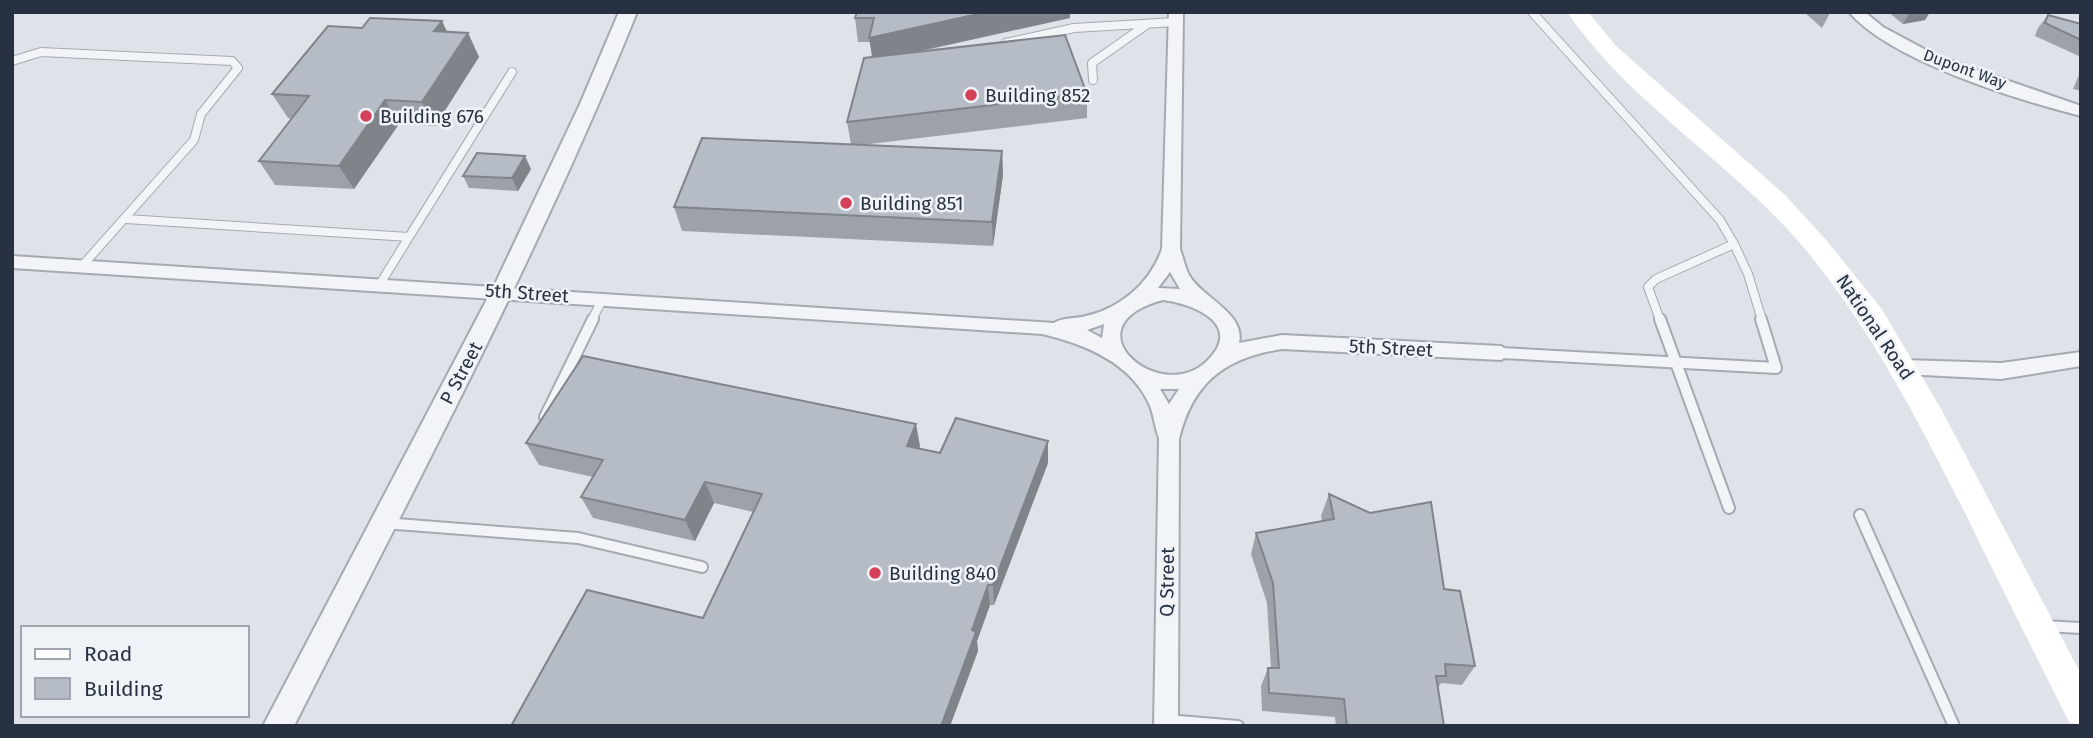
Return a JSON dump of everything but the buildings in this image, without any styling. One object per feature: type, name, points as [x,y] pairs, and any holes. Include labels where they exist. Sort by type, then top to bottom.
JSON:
[{"type":"main road","name":"National Road","points":[[1577,12],[1608,51],[1756,182],[1818,247],[1871,315],[1904,367],[2081,710]]},
{"type":"street","name":"P Street","points":[[278,726],[504,291],[596,92],[628,12]]},
{"type":"street","name":"Dupont Way","points":[[1856,12],[1884,34],[1919,53],[2081,111]]},
{"type":"street","points":[[1140,298],[1165,266],[1171,249],[1176,17]]},
{"type":"street","points":[[1171,249],[1181,278],[1201,301],[1223,318],[1230,339],[1223,358],[1199,378],[1172,383],[1143,376],[1118,356],[1108,336],[1119,311],[1140,298],[1163,293],[1188,295],[1201,301]]},
{"type":"street","name":"5th Street","points":[[12,262],[1042,327],[1087,323],[1119,311]]},
{"type":"street","name":"5th Street","points":[[1223,318],[1248,331],[1282,342]]},
{"type":"street","name":"5th Street","points":[[1042,327],[1086,337],[1118,356]]},
{"type":"street","name":"5th Street","points":[[1223,358],[1250,346],[1282,342],[1501,353]]},
{"type":"street","points":[[1904,367],[2001,371],[2080,360]]},
{"type":"street","name":"Q Street","points":[[1143,376],[1160,406],[1169,439]]},
{"type":"street","name":"Q Street","points":[[1166,723],[1169,439],[1177,407],[1199,378]]},
{"type":"lane","points":[[1501,353],[1776,368],[1748,274],[1720,220],[1532,12]]},
{"type":"lane","points":[[1000,44],[1074,28],[1147,24],[1176,17]]},
{"type":"lane","points":[[1093,80],[1092,63],[1147,24]]},
{"type":"lane","points":[[12,61],[17,57],[41,52],[232,61],[238,68],[201,114],[194,140],[82,267]]},
{"type":"lane","points":[[380,284],[512,72]]},
{"type":"lane","points":[[126,219],[409,237]]},
{"type":"lane","points":[[1729,508],[1648,286],[1656,279],[1734,244]]},
{"type":"lane","points":[[538,432],[603,298]]},
{"type":"lane","points":[[1860,515],[1954,726]]},
{"type":"lane","points":[[383,523],[578,538],[702,567]]},
{"type":"lane","points":[[2038,626],[2081,628]]},
{"type":"lane","points":[[1166,723],[1238,726]]},
{"type":"place","name":"Building 852","points":[[971,95]]},
{"type":"place","name":"Building 676","points":[[366,116]]},
{"type":"place","name":"Building 851","points":[[846,203]]},
{"type":"place","name":"Building 840","points":[[875,573]]}]
